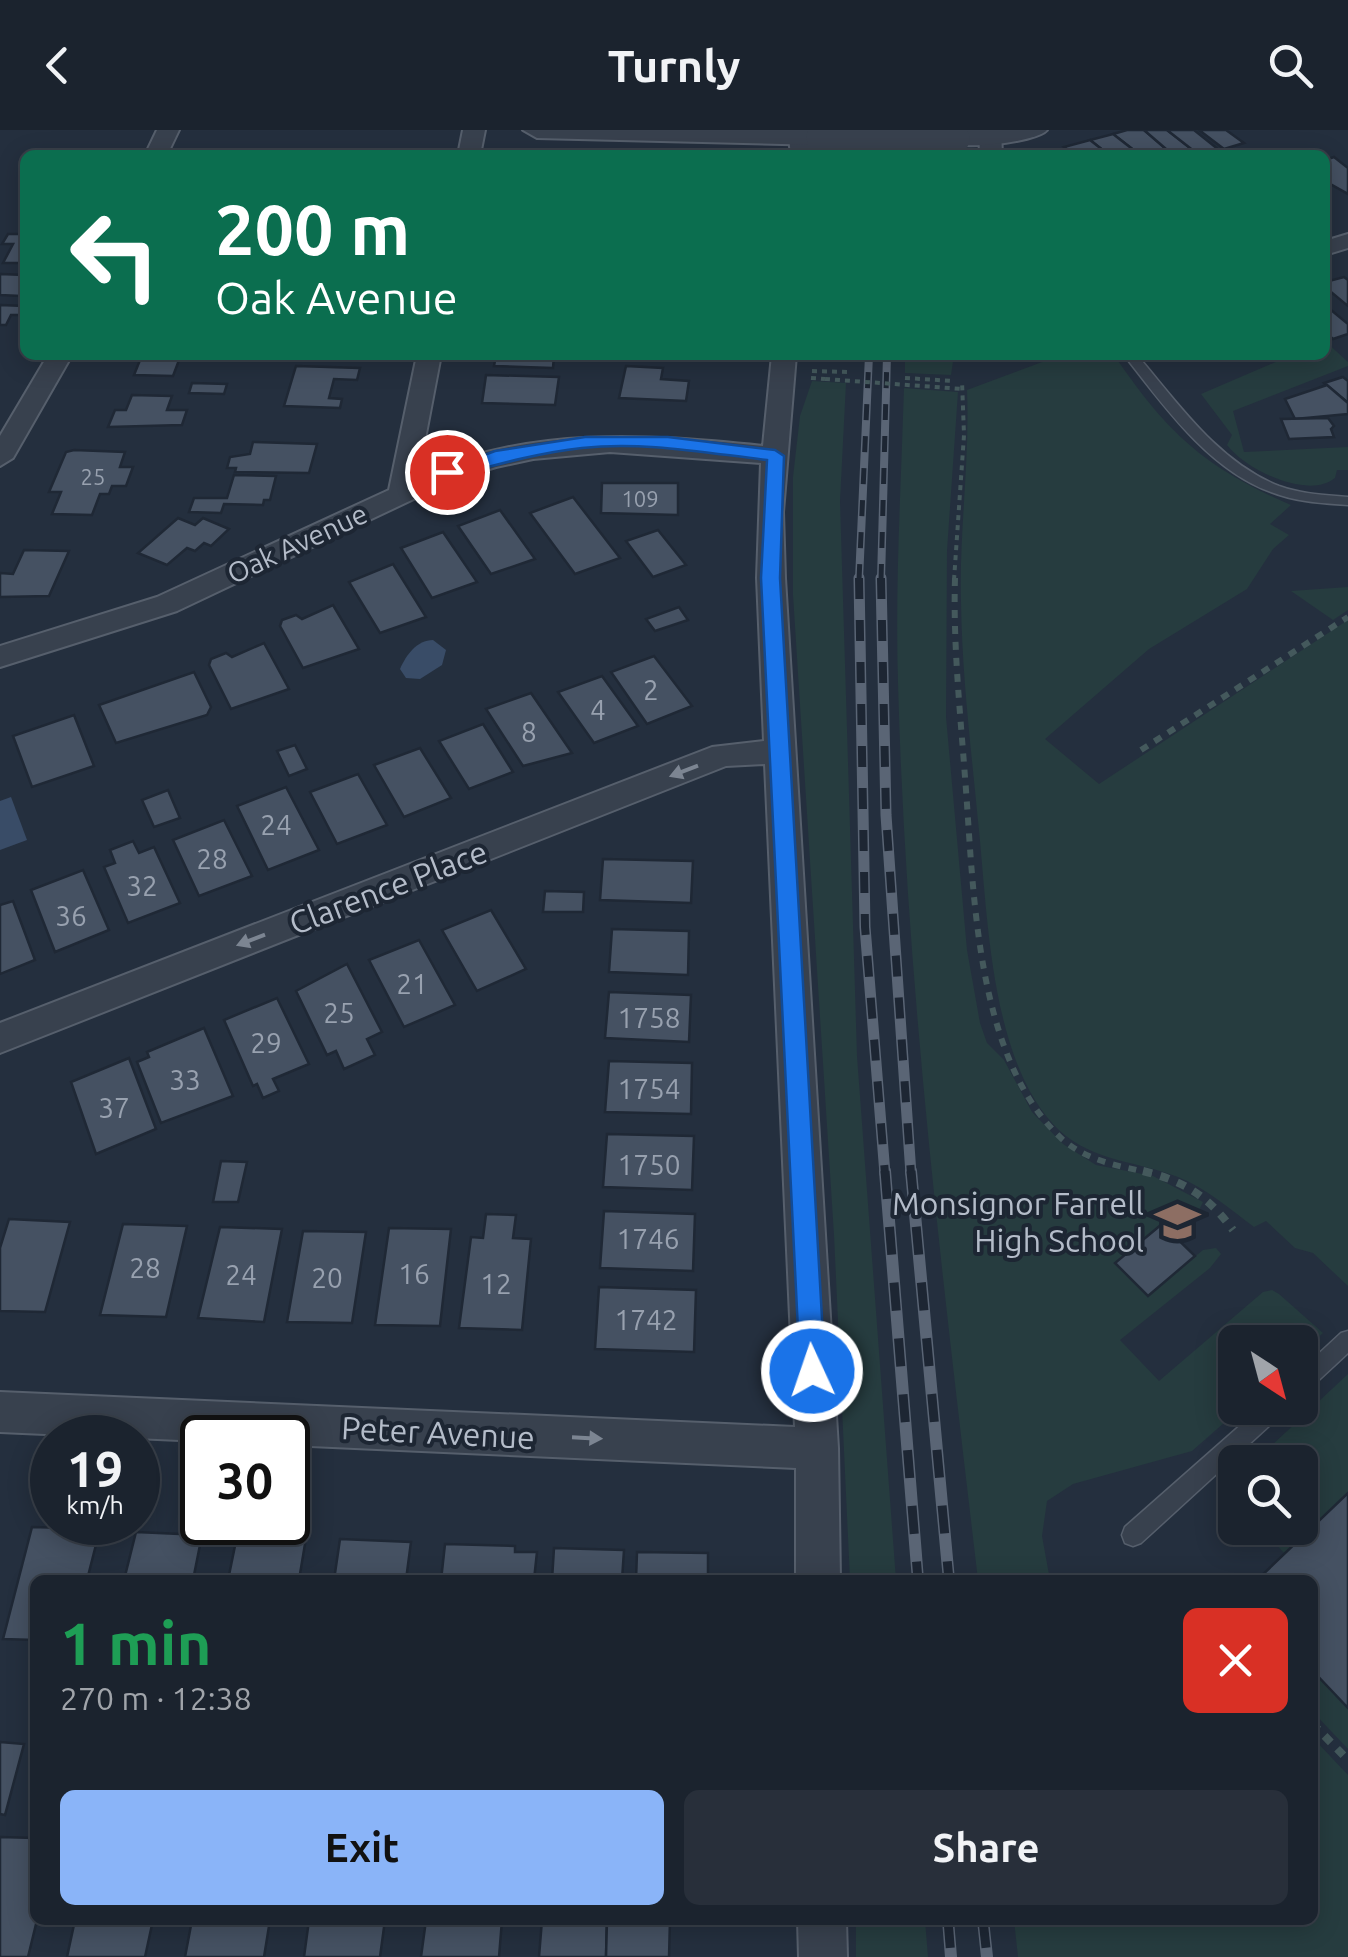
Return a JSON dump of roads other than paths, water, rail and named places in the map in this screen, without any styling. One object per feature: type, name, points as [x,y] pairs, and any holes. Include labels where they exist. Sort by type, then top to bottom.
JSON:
[{"type":"street","points":[[537,130],[806,140],[990,141],[1033,130]]},
{"type":"street","points":[[0,458],[8,427],[56,360]]},
{"type":"street","points":[[401,494],[428,360]]},
{"type":"street","points":[[798,363],[775,456],[770,545],[817,1448],[818,1575]]},
{"type":"street","name":"Oak Avenue","points":[[0,657],[167,604],[401,494],[495,457],[585,442],[668,443],[775,456]]},
{"type":"street","name":"Clarence Place","points":[[0,1038],[723,755],[779,752]]},
{"type":"street","name":"Peter Avenue","points":[[0,1412],[817,1448]]},
{"type":"street","points":[[822,1925],[823,1957]]},
{"type":"lane","points":[[1134,360],[1202,443],[1222,459],[1285,492],[1348,501]]},
{"type":"lane","points":[[1318,1368],[1348,1340]]},
{"type":"lane","points":[[1133,1535],[1255,1425]]},
{"type":"water","points":[[433,640],[446,650],[442,665],[420,679],[406,678],[400,669],[409,654],[417,645]]},
{"type":"water","points":[[11,797],[27,840],[0,850],[0,801]]},
{"type":"railway","points":[[885,130],[885,150]]},
{"type":"railway","points":[[900,150],[901,130]]},
{"type":"railway","points":[[859,579],[869,360]]},
{"type":"railway","points":[[881,579],[887,360]]},
{"type":"railway","points":[[859,579],[865,927],[885,1174]]},
{"type":"railway","points":[[881,579],[886,815],[911,1174]]},
{"type":"railway","points":[[885,1171],[918,1575]]},
{"type":"railway","points":[[911,1171],[949,1575]]},
{"type":"railway","points":[[948,1925],[951,1957]]},
{"type":"railway","points":[[984,1925],[987,1957]]},
{"type":"place","name":"Monsignor Farrell High School","points":[[1177,1221]]}]
